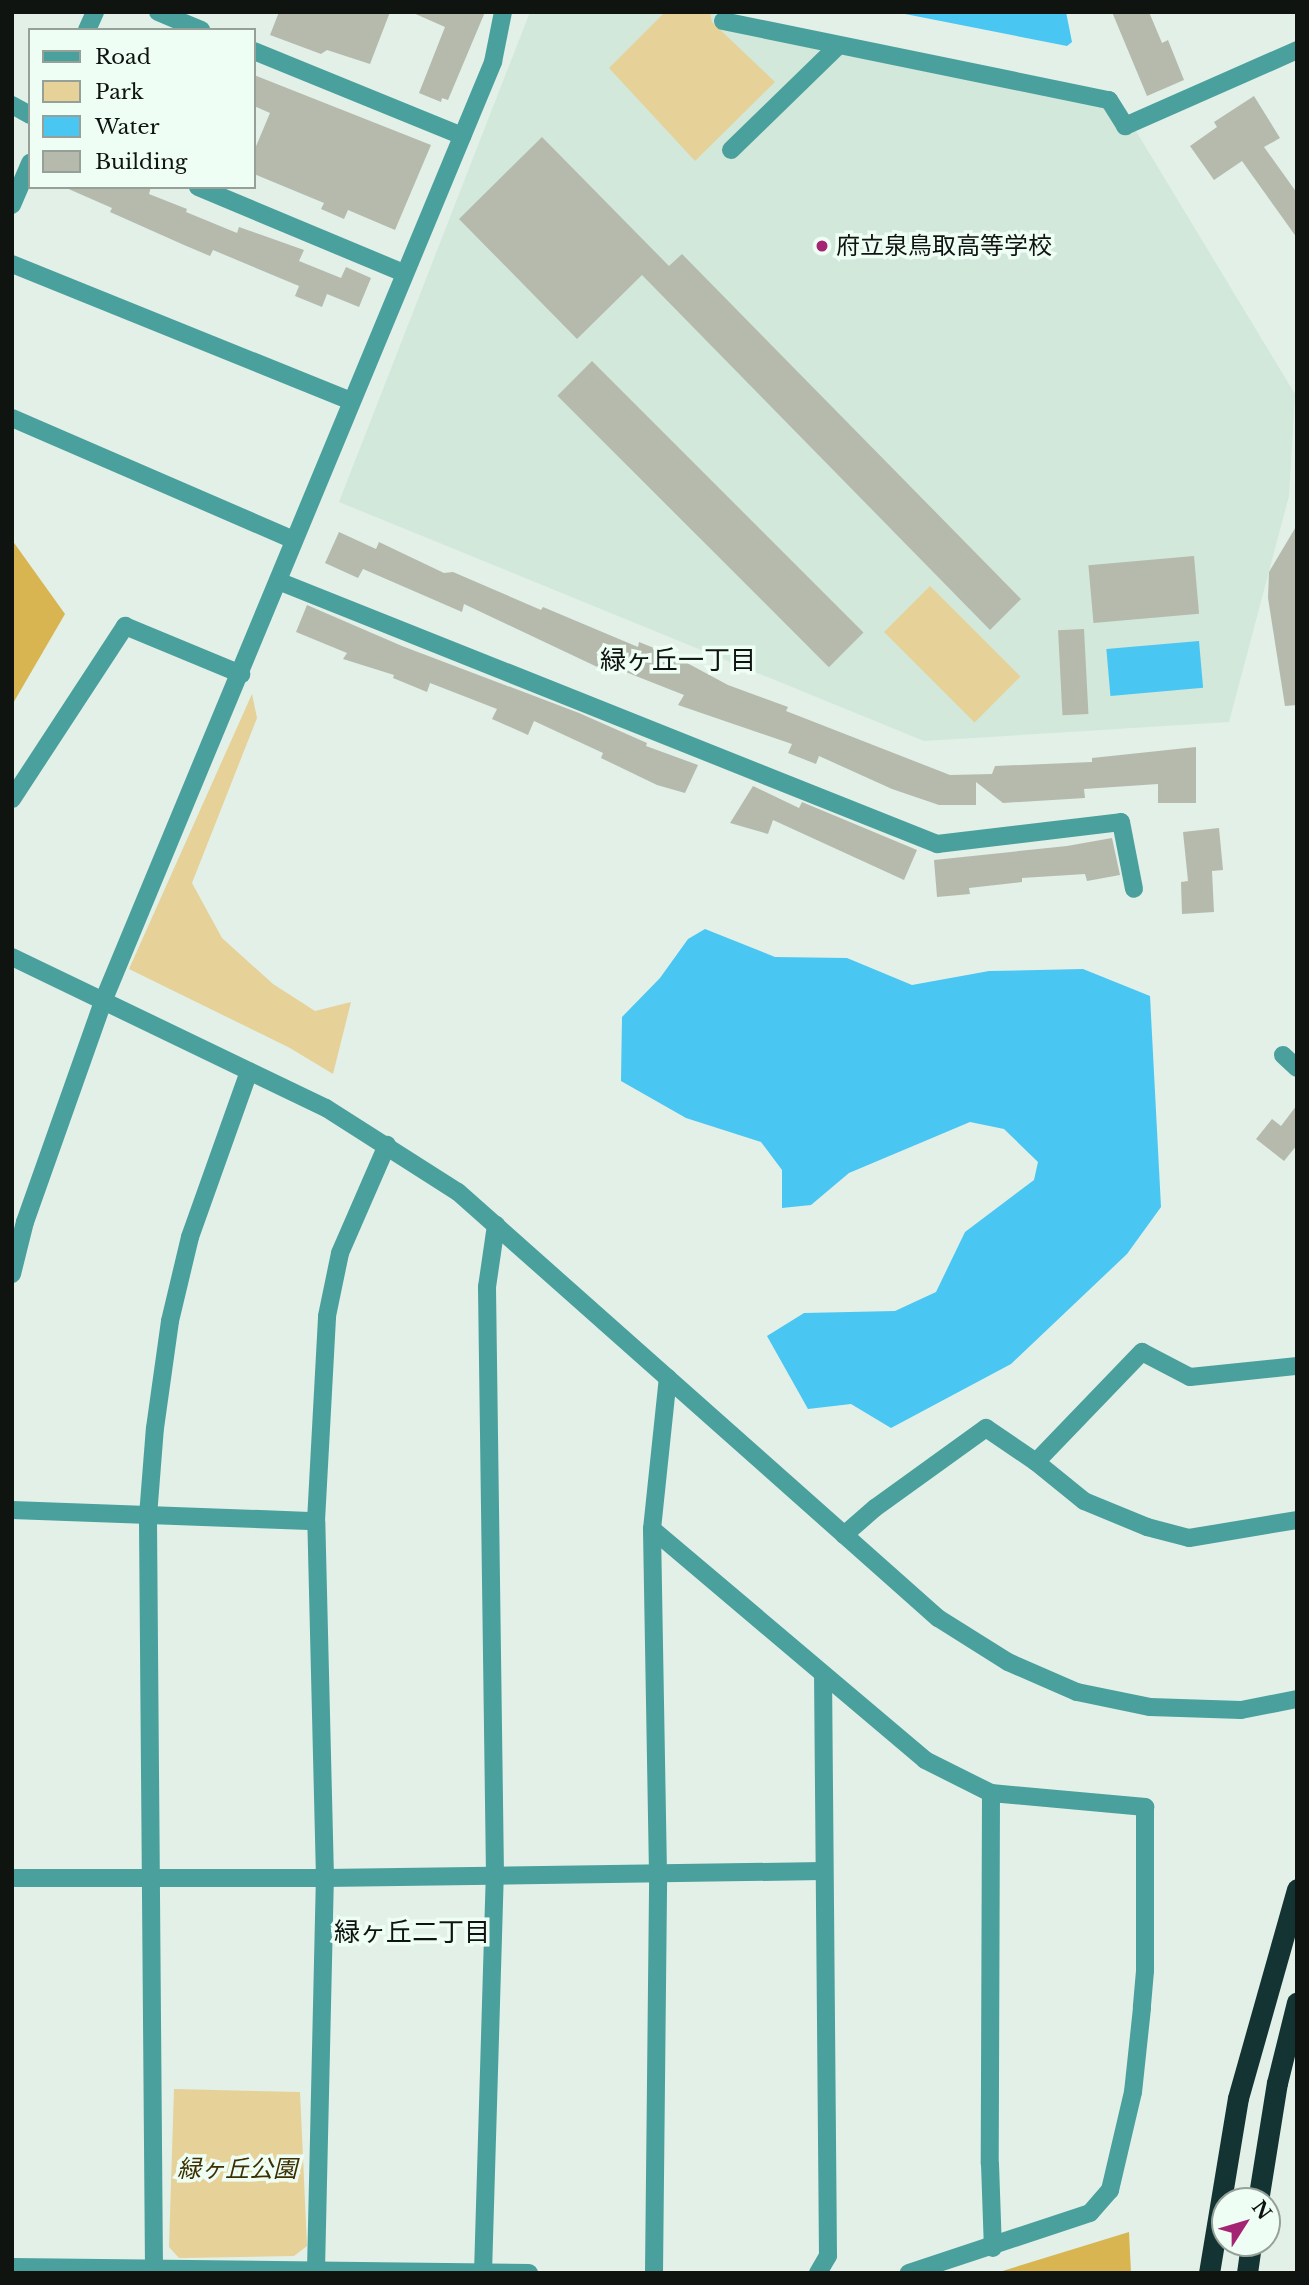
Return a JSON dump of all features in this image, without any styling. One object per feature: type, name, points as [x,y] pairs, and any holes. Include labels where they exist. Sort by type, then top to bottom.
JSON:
[{"type":"highway","points":[[1209,2273],[1238,2098],[1297,1889]]},
{"type":"highway","points":[[1260,2187],[1277,2083],[1297,2002]]},
{"type":"street","points":[[158,12],[196,28]]},
{"type":"street","points":[[12,1274],[25,1222],[104,999],[493,62],[503,12]]},
{"type":"street","points":[[723,21],[837,47],[1109,100],[1125,126],[1297,50]]},
{"type":"street","points":[[731,150],[837,47]]},
{"type":"street","points":[[256,52],[462,136]]},
{"type":"street","points":[[12,105],[28,114]]},
{"type":"street","points":[[12,205],[28,168]]},
{"type":"street","points":[[203,189],[404,272]]},
{"type":"street","points":[[12,264],[351,401]]},
{"type":"street","points":[[12,418],[294,540]]},
{"type":"street","points":[[278,581],[937,844],[1121,822],[1134,889]]},
{"type":"street","points":[[12,799],[125,626],[241,674]]},
{"type":"street","points":[[12,957],[326,1108],[458,1192],[938,1618],[1008,1662],[1077,1692],[1150,1707],[1241,1710],[1297,1699]]},
{"type":"street","points":[[1283,1055],[1297,1068]]},
{"type":"street","points":[[161,2270],[148,1516],[155,1428],[170,1321],[190,1237],[249,1071]]},
{"type":"street","points":[[326,2271],[325,1878],[316,1521],[327,1316],[340,1253],[387,1145]]},
{"type":"street","points":[[483,2272],[495,1875],[487,1287],[496,1225]]},
{"type":"street","points":[[1037,1462],[1142,1352],[1189,1377],[1297,1366]]},
{"type":"street","points":[[654,2273],[658,1874],[652,1529],[668,1378]]},
{"type":"street","points":[[844,1535],[875,1507],[986,1428],[1037,1462],[1084,1501],[1147,1527],[1189,1538],[1297,1520]]},
{"type":"street","points":[[12,1510],[316,1521]]},
{"type":"street","points":[[652,1529],[925,1760],[991,1793],[1146,1807],[1143,1995],[1133,2091],[1110,2190],[1090,2213],[993,2248],[909,2273]]},
{"type":"street","points":[[818,2273],[828,2256],[822,1871],[823,1676]]},
{"type":"street","points":[[991,1793],[993,1844],[990,2164],[993,2248]]},
{"type":"street","points":[[12,1878],[325,1878],[822,1871]]},
{"type":"street","points":[[12,2267],[529,2273]]},
{"type":"shaded area","name":"府立泉鳥取高等学校","points":[[530,12],[723,12],[725,21],[1116,98],[1295,394],[1289,496],[1229,722],[924,741],[339,502]]},
{"type":"shaded area","points":[[12,540],[65,614],[12,705]]},
{"type":"shaded area","points":[[1129,2232],[1131,2273],[996,2273]]},
{"type":"green space","points":[[665,12],[710,12],[712,22],[775,82],[695,161],[609,68]]},
{"type":"green space","points":[[930,586],[1021,677],[975,722],[884,632]]},
{"type":"green space","points":[[252,694],[257,718],[192,883],[222,938],[273,984],[315,1011],[351,1002],[333,1074],[290,1048],[129,969]]},
{"type":"green space","name":"緑ヶ丘公園","points":[[174,2089],[300,2092],[307,2246],[294,2256],[179,2258],[169,2247]]},
{"type":"water","points":[[895,12],[1066,12],[1072,42],[1067,46]]},
{"type":"water","points":[[1199,641],[1203,688],[1110,696],[1106,649]]},
{"type":"water","points":[[705,929],[775,957],[847,958],[912,985],[989,971],[1083,969],[1150,996],[1161,1207],[1127,1254],[1011,1364],[891,1428],[851,1404],[808,1409],[767,1336],[804,1313],[895,1311],[936,1292],[965,1232],[1034,1180],[1038,1162],[1004,1129],[970,1122],[849,1173],[811,1205],[782,1208],[782,1170],[761,1142],[686,1118],[621,1081],[622,1017],[660,978],[688,939]]},
{"type":"building","points":[[279,12],[390,12],[370,64],[327,50],[321,54],[270,35]]},
{"type":"building","points":[[411,12],[485,12],[448,100],[442,98],[441,102],[419,93],[445,27]]},
{"type":"building","points":[[1112,12],[1149,12],[1162,43],[1168,40],[1184,80],[1147,96]]},
{"type":"building","points":[[256,76],[431,145],[395,230],[348,210],[344,219],[321,209],[324,203],[256,175],[256,146],[270,113],[256,107]]},
{"type":"building","points":[[1254,96],[1280,138],[1264,147],[1297,193],[1297,238],[1242,161],[1214,180],[1190,146],[1217,127],[1214,122]]},
{"type":"building","points":[[542,137],[669,266],[682,254],[1021,599],[990,630],[642,275],[577,339],[459,219]]},
{"type":"building","points":[[69,189],[150,189],[149,194],[237,233],[239,227],[304,250],[299,261],[341,278],[346,267],[371,278],[359,307],[327,294],[322,307],[295,296],[299,286],[213,250],[210,256],[110,212],[112,208]]},
{"type":"building","points":[[592,361],[864,633],[829,667],[557,396]]},
{"type":"building","points":[[1297,525],[1297,705],[1285,706],[1268,598],[1269,572]]},
{"type":"building","points":[[339,532],[376,549],[379,542],[444,573],[453,572],[541,610],[543,607],[638,647],[639,642],[674,656],[728,685],[788,707],[786,711],[950,775],[992,774],[995,766],[1092,762],[1092,758],[1196,747],[1196,803],[1158,803],[1158,784],[1084,789],[1085,798],[1003,803],[976,782],[976,805],[939,805],[892,789],[819,756],[816,764],[788,753],[792,744],[678,705],[684,695],[613,667],[610,673],[464,604],[462,612],[363,569],[358,578],[325,563]]},
{"type":"building","points":[[1194,556],[1199,614],[1093,623],[1088,565]]},
{"type":"building","points":[[307,605],[402,646],[579,713],[647,743],[646,746],[698,765],[685,793],[657,785],[601,758],[603,753],[534,721],[528,735],[492,719],[497,709],[430,683],[427,692],[393,678],[394,675],[343,659],[347,653],[296,632]]},
{"type":"building","points":[[1084,629],[1088,714],[1062,715],[1058,630]]},
{"type":"building","points":[[753,786],[799,808],[802,802],[917,850],[904,880],[773,820],[768,834],[730,823]]},
{"type":"building","points":[[1219,828],[1223,870],[1212,871],[1214,912],[1182,914],[1181,882],[1188,881],[1183,832]]},
{"type":"building","points":[[1112,838],[1120,875],[1087,881],[1085,874],[1022,878],[1022,882],[969,888],[970,894],[937,897],[934,860],[1067,846]]},
{"type":"building","points":[[1297,1105],[1297,1145],[1284,1161],[1256,1139],[1272,1119],[1281,1126]]},
{"type":"place","name":"府立泉鳥取高等学校","points":[[822,246]]},
{"type":"district","name":"緑ヶ丘一丁目","points":[[678,661]]},
{"type":"district","name":"緑ヶ丘二丁目","points":[[412,1933]]}]
